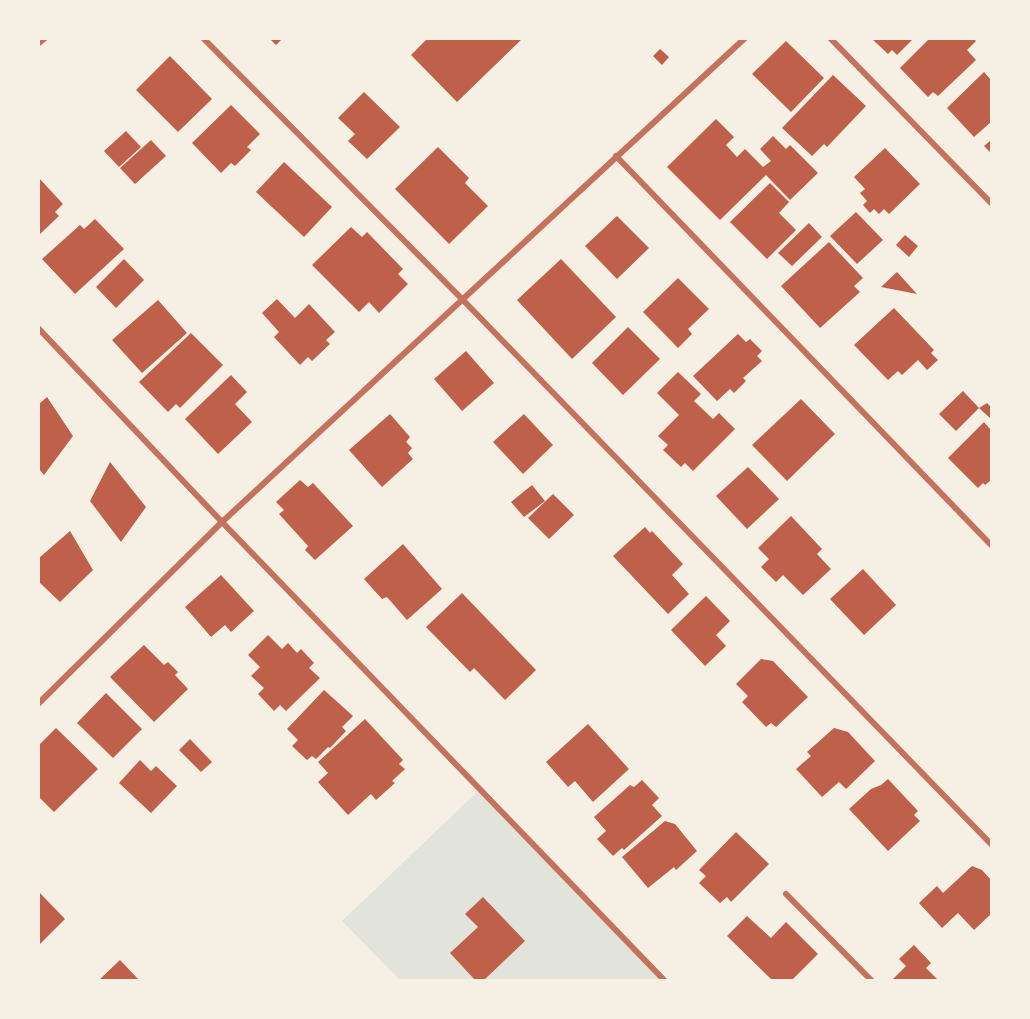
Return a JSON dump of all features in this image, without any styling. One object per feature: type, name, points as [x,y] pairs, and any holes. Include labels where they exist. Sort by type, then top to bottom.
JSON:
[{"type":"street","points":[[39,43],[44,39]]},
{"type":"street","points":[[204,39],[462,299],[991,843]]},
{"type":"street","points":[[39,703],[222,522],[744,39]]},
{"type":"street","points":[[831,39],[991,203]]},
{"type":"street","points":[[615,156],[991,545]]},
{"type":"street","points":[[39,329],[664,980]]},
{"type":"street","points":[[786,894],[871,980]]},
{"type":"shaded area","points":[[480,789],[664,980],[400,980],[342,921]]},
{"type":"building","points":[[270,39],[282,39],[276,45]]},
{"type":"building","points":[[427,39],[522,39],[457,102],[411,55]]},
{"type":"building","points":[[872,39],[913,39],[897,55],[892,50],[888,54]]},
{"type":"building","points":[[929,39],[974,39],[976,41],[967,50],[976,60],[938,96],[933,92],[928,97],[900,68]]},
{"type":"building","points":[[786,41],[824,78],[791,112],[752,74]]},
{"type":"building","points":[[660,49],[669,57],[662,65],[653,56]]},
{"type":"building","points":[[170,56],[212,99],[178,132],[136,90]]},
{"type":"building","points":[[984,72],[991,80],[991,122],[974,137],[947,108]]},
{"type":"building","points":[[833,75],[866,106],[827,147],[824,144],[812,156],[782,128]]},
{"type":"building","points":[[364,92],[400,127],[367,159],[348,141],[355,134],[338,118]]},
{"type":"building","points":[[231,105],[260,134],[247,147],[251,150],[235,166],[231,163],[221,173],[192,143]]},
{"type":"building","points":[[716,119],[734,137],[726,145],[737,157],[745,149],[763,167],[771,161],[760,149],[773,136],[786,149],[790,145],[818,173],[790,200],[766,175],[720,220],[667,167]]},
{"type":"building","points":[[126,131],[141,147],[119,167],[104,151]]},
{"type":"building","points":[[151,140],[166,156],[135,184],[120,168]]},
{"type":"building","points":[[991,140],[991,153],[984,146]]},
{"type":"building","points":[[438,147],[469,178],[465,183],[488,206],[449,244],[395,189]]},
{"type":"building","points":[[885,148],[920,184],[889,214],[884,209],[879,214],[874,209],[870,213],[863,205],[867,201],[860,193],[865,189],[854,177]]},
{"type":"building","points":[[284,162],[332,207],[304,237],[256,192]]},
{"type":"building","points":[[39,178],[63,204],[55,212],[59,216],[39,235]]},
{"type":"building","points":[[770,183],[789,202],[779,213],[796,230],[767,259],[730,222]]},
{"type":"building","points":[[856,212],[883,240],[857,264],[830,236]]},
{"type":"building","points":[[617,216],[649,248],[617,279],[585,246]]},
{"type":"building","points":[[95,219],[124,249],[75,294],[42,259],[80,225],[84,229]]},
{"type":"building","points":[[809,223],[822,237],[792,266],[778,253]]},
{"type":"building","points":[[351,227],[362,237],[367,232],[403,269],[398,274],[408,284],[379,313],[369,302],[359,312],[312,265]]},
{"type":"building","points":[[905,235],[918,246],[909,257],[896,245]]},
{"type":"building","points":[[829,242],[863,278],[854,286],[860,292],[820,328],[781,286]]},
{"type":"building","points":[[124,259],[144,280],[116,308],[96,287]]},
{"type":"building","points":[[561,259],[616,317],[572,359],[517,300]]},
{"type":"building","points":[[897,272],[917,294],[881,287]]},
{"type":"building","points":[[678,278],[709,309],[688,329],[692,334],[678,348],[643,312]]},
{"type":"building","points":[[277,299],[295,318],[309,304],[335,332],[326,340],[330,344],[312,361],[308,357],[300,365],[274,337],[279,332],[262,313]]},
{"type":"building","points":[[158,300],[187,333],[142,373],[112,340]]},
{"type":"building","points":[[894,308],[934,350],[931,353],[938,360],[927,370],[918,360],[902,375],[898,371],[888,380],[854,345]]},
{"type":"building","points":[[628,327],[660,359],[623,395],[592,363]]},
{"type":"building","points":[[191,333],[223,365],[180,408],[176,404],[168,412],[139,382]]},
{"type":"building","points":[[738,334],[746,342],[750,339],[762,351],[757,356],[762,361],[743,378],[746,381],[734,393],[730,389],[717,401],[693,376]]},
{"type":"building","points":[[466,351],[494,383],[462,411],[434,379]]},
{"type":"building","points":[[678,372],[701,394],[694,401],[713,419],[719,413],[735,429],[693,471],[685,463],[681,467],[663,450],[668,445],[658,436],[679,415],[657,393]]},
{"type":"building","points":[[231,375],[247,392],[235,404],[252,422],[218,454],[185,419]]},
{"type":"building","points":[[963,391],[979,408],[956,431],[939,414]]},
{"type":"building","points":[[47,397],[73,436],[44,475],[39,469],[39,404]]},
{"type":"building","points":[[801,399],[835,434],[787,481],[752,445]]},
{"type":"building","points":[[987,403],[991,407],[991,419],[979,408]]},
{"type":"building","points":[[390,414],[410,437],[406,442],[412,448],[408,453],[413,459],[382,487],[349,450]]},
{"type":"building","points":[[524,414],[553,445],[523,474],[493,442]]},
{"type":"building","points":[[984,422],[991,430],[991,480],[978,488],[948,458]]},
{"type":"building","points":[[110,462],[146,507],[121,542],[90,501]]},
{"type":"building","points":[[748,467],[779,499],[747,529],[716,496]]},
{"type":"building","points":[[300,480],[308,487],[313,483],[353,526],[315,560],[305,550],[308,546],[279,514],[284,510],[276,502]]},
{"type":"building","points":[[532,485],[545,501],[524,517],[511,502]]},
{"type":"building","points":[[553,494],[574,515],[549,539],[528,518]]},
{"type":"building","points":[[791,516],[822,549],[817,554],[831,569],[803,595],[783,575],[776,582],[761,567],[769,559],[758,548]]},
{"type":"building","points":[[645,527],[650,533],[652,531],[683,564],[672,575],[689,594],[668,614],[613,556]]},
{"type":"building","points":[[70,531],[93,570],[60,602],[39,582],[39,558]]},
{"type":"building","points":[[403,544],[442,589],[407,620],[387,597],[382,599],[364,579]]},
{"type":"building","points":[[863,569],[896,605],[864,635],[830,599]]},
{"type":"building","points":[[221,575],[254,611],[231,632],[225,625],[211,637],[185,607]]},
{"type":"building","points":[[462,593],[536,670],[505,700],[474,668],[470,672],[426,627]]},
{"type":"building","points":[[706,596],[730,621],[716,635],[726,646],[705,666],[671,630]]},
{"type":"building","points":[[268,635],[282,649],[288,643],[297,653],[301,649],[314,663],[309,668],[320,678],[286,711],[280,705],[274,711],[258,694],[264,688],[251,676],[260,667],[248,655]]},
{"type":"building","points":[[144,645],[164,665],[168,662],[178,672],[175,675],[188,689],[154,722],[110,677]]},
{"type":"building","points":[[761,659],[773,661],[808,697],[776,727],[771,723],[766,727],[742,702],[748,696],[736,684]]},
{"type":"building","points":[[324,690],[353,716],[342,727],[346,731],[330,748],[328,747],[316,759],[312,756],[307,760],[292,746],[298,740],[287,729]]},
{"type":"building","points":[[106,693],[142,729],[113,758],[77,723]]},
{"type":"building","points":[[365,719],[403,760],[399,764],[405,769],[392,781],[395,783],[376,800],[371,794],[348,815],[318,782],[328,773],[318,762]]},
{"type":"building","points":[[588,724],[629,769],[593,802],[575,781],[568,787],[546,762]]},
{"type":"building","points":[[56,728],[98,769],[54,812],[39,797],[39,745]]},
{"type":"building","points":[[834,728],[848,732],[875,761],[846,789],[839,782],[822,797],[796,769],[811,756],[807,752]]},
{"type":"building","points":[[190,739],[212,762],[201,772],[179,750]]},
{"type":"building","points":[[140,760],[151,771],[156,766],[177,786],[151,813],[119,783]]},
{"type":"building","points":[[888,779],[918,811],[914,815],[920,821],[888,851],[849,809],[871,789]]},
{"type":"building","points":[[642,780],[659,798],[652,805],[662,816],[624,850],[622,848],[613,856],[597,839],[606,831],[594,817],[630,785],[634,787]]},
{"type":"building","points":[[665,821],[675,824],[697,851],[676,870],[674,867],[648,888],[622,857]]},
{"type":"building","points":[[736,832],[769,864],[731,902],[727,897],[720,903],[699,883],[706,876],[699,870]]},
{"type":"building","points":[[972,866],[982,870],[991,880],[991,914],[974,930],[958,913],[942,928],[919,903],[937,886],[943,893]]},
{"type":"building","points":[[39,892],[65,919],[39,945]]},
{"type":"building","points":[[483,897],[525,941],[484,980],[475,980],[450,953],[478,927],[465,914]]},
{"type":"building","points":[[747,916],[771,938],[786,922],[818,954],[792,980],[772,980],[727,936]]},
{"type":"building","points":[[914,945],[931,963],[926,968],[938,980],[892,980],[906,966],[899,959]]},
{"type":"building","points":[[120,960],[139,980],[99,980]]}]
